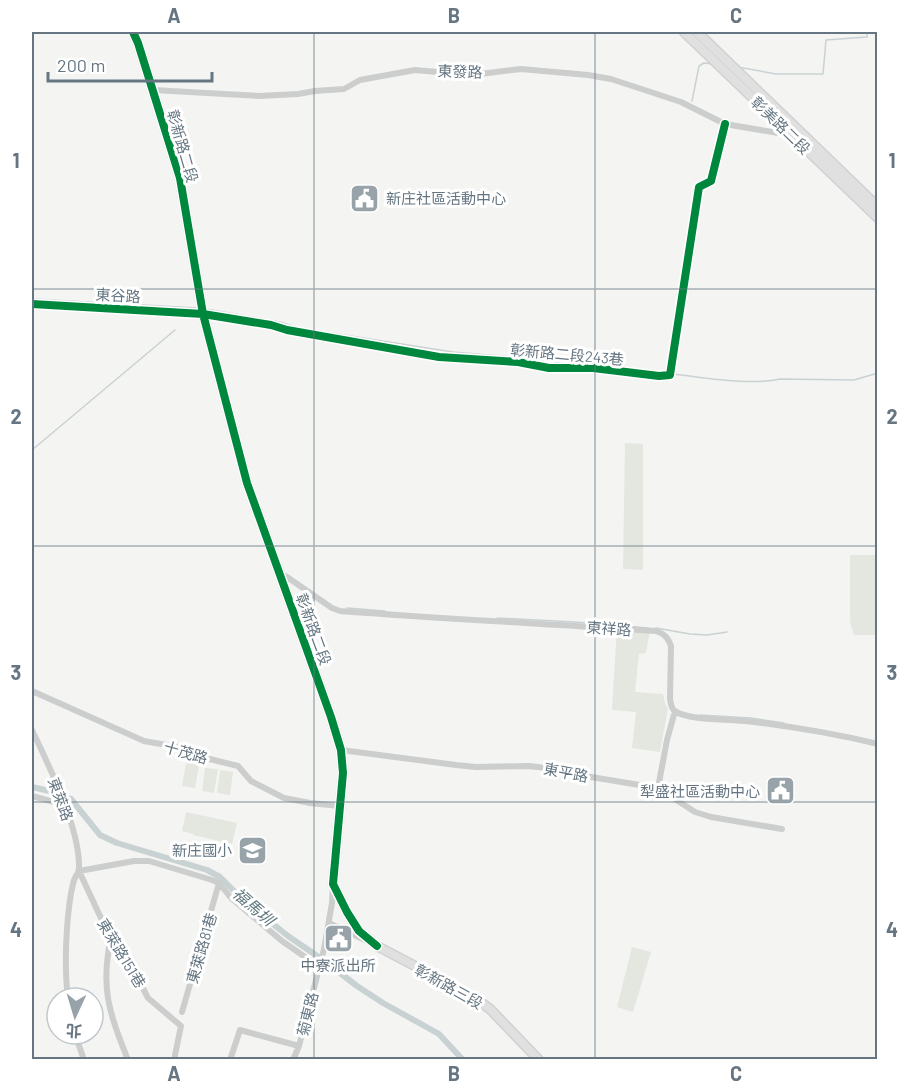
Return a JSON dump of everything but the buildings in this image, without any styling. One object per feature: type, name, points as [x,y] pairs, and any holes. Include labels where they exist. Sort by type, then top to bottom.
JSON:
[{"type":"street","name":"彰新路二段","points":[[133,32],[180,178],[202,310],[247,483],[341,750],[343,773],[333,884]]},
{"type":"street","name":"彰美路二段","points":[[684,32],[878,207]]},
{"type":"street","name":"彰美路二段","points":[[697,32],[878,218]]},
{"type":"street","name":"東發路","points":[[153,90],[259,96],[298,94],[344,89],[368,78],[415,70],[472,75],[521,69],[611,79],[681,102],[724,124],[778,133],[791,128]]},
{"type":"street","name":"彰新路二段243巷","points":[[202,310],[287,330],[439,357],[518,362],[549,368],[593,368],[658,376],[670,372],[699,187],[711,181],[724,124]]},
{"type":"street","name":"東谷路","points":[[32,304],[202,310]]},
{"type":"street","name":"東祥路","points":[[278,572],[340,611],[573,625],[663,633],[671,646],[670,699],[675,711]]},
{"type":"street","name":"十茂路","points":[[32,691],[144,741],[178,747],[189,754],[238,766],[251,781],[284,798],[340,806]]},
{"type":"street","points":[[658,788],[675,711],[697,717],[751,721],[815,730],[878,744]]},
{"type":"street","name":"東萊路","points":[[32,730],[51,770],[78,853],[79,871],[71,893],[69,912],[66,962],[67,986]]},
{"type":"street","name":"東平路","points":[[341,750],[476,767],[528,766],[568,771],[658,788],[695,812],[782,829]]},
{"type":"street","points":[[32,796],[64,805]]},
{"type":"street","points":[[79,871],[134,861],[149,861],[212,880],[274,935],[320,963]]},
{"type":"street","name":"東萊路151巷","points":[[79,871],[111,937],[132,967],[148,998],[181,1026],[174,1059]]},
{"type":"street","name":"東萊路81巷","points":[[182,1012],[219,884]]},
{"type":"street","points":[[333,884],[329,923],[377,946]]},
{"type":"street","points":[[333,884],[359,931],[377,946]]},
{"type":"street","name":"菊東路","points":[[230,1059],[240,1030],[299,1046],[329,923]]},
{"type":"street","points":[[111,937],[106,959],[106,990],[109,1009],[128,1059]]},
{"type":"street","name":"彰新路三段","points":[[377,946],[472,996],[490,1009],[539,1059]]},
{"type":"street","points":[[293,1059],[299,1046]]},
{"type":"shaded area","points":[[625,443],[643,444],[643,570],[623,569]]},
{"type":"shaded area","points":[[850,555],[877,555],[875,635],[854,635],[850,622]]},
{"type":"shaded area","points":[[617,626],[650,630],[646,653],[639,654],[635,692],[663,694],[668,708],[660,752],[632,748],[636,712],[612,710]]},
{"type":"shaded area","points":[[186,763],[199,765],[195,788],[182,786]]},
{"type":"shaded area","points":[[205,768],[218,769],[214,793],[202,791]]},
{"type":"shaded area","points":[[220,770],[233,772],[230,795],[217,793]]},
{"type":"shaded area","points":[[186,812],[237,823],[232,844],[193,835],[196,822],[193,834],[182,831]]},
{"type":"shaded area","points":[[632,947],[651,952],[633,1012],[617,1007]]},
{"type":"waterway","points":[[738,67],[776,74],[823,74],[826,40],[867,37],[867,32]]},
{"type":"waterway","points":[[692,101],[699,66],[704,63],[712,64]]},
{"type":"waterway","points":[[32,299],[198,308]]},
{"type":"waterway","points":[[206,309],[280,322],[299,328],[453,352],[578,365]]},
{"type":"waterway","points":[[32,450],[175,330]]},
{"type":"waterway","points":[[672,374],[755,382],[780,379],[854,380],[878,373]]},
{"type":"waterway","points":[[347,608],[385,611]]},
{"type":"waterway","points":[[497,618],[648,628]]},
{"type":"waterway","points":[[656,628],[707,635],[727,632]]},
{"type":"waterway","points":[[700,715],[751,718],[784,723]]},
{"type":"waterway","name":"福馬圳","points":[[32,787],[71,799],[100,835],[117,843],[207,870],[220,877],[243,900],[288,936],[357,986],[439,1034],[463,1060]]},
{"type":"cycle path","points":[[133,32],[180,178],[203,314],[247,483],[341,750],[343,773],[333,884],[359,931],[377,946]]},
{"type":"cycle path","points":[[32,304],[203,314],[439,357],[518,362],[549,368],[593,368],[659,376],[670,375],[699,187],[711,181],[725,124]]},
{"type":"place","name":"新庄社區活動中心","points":[[365,198]]},
{"type":"place","name":"犁盛社區活動中心","points":[[781,791]]},
{"type":"place","name":"新庄國小","points":[[253,850]]},
{"type":"place","name":"中寮派出所","points":[[338,938]]}]
